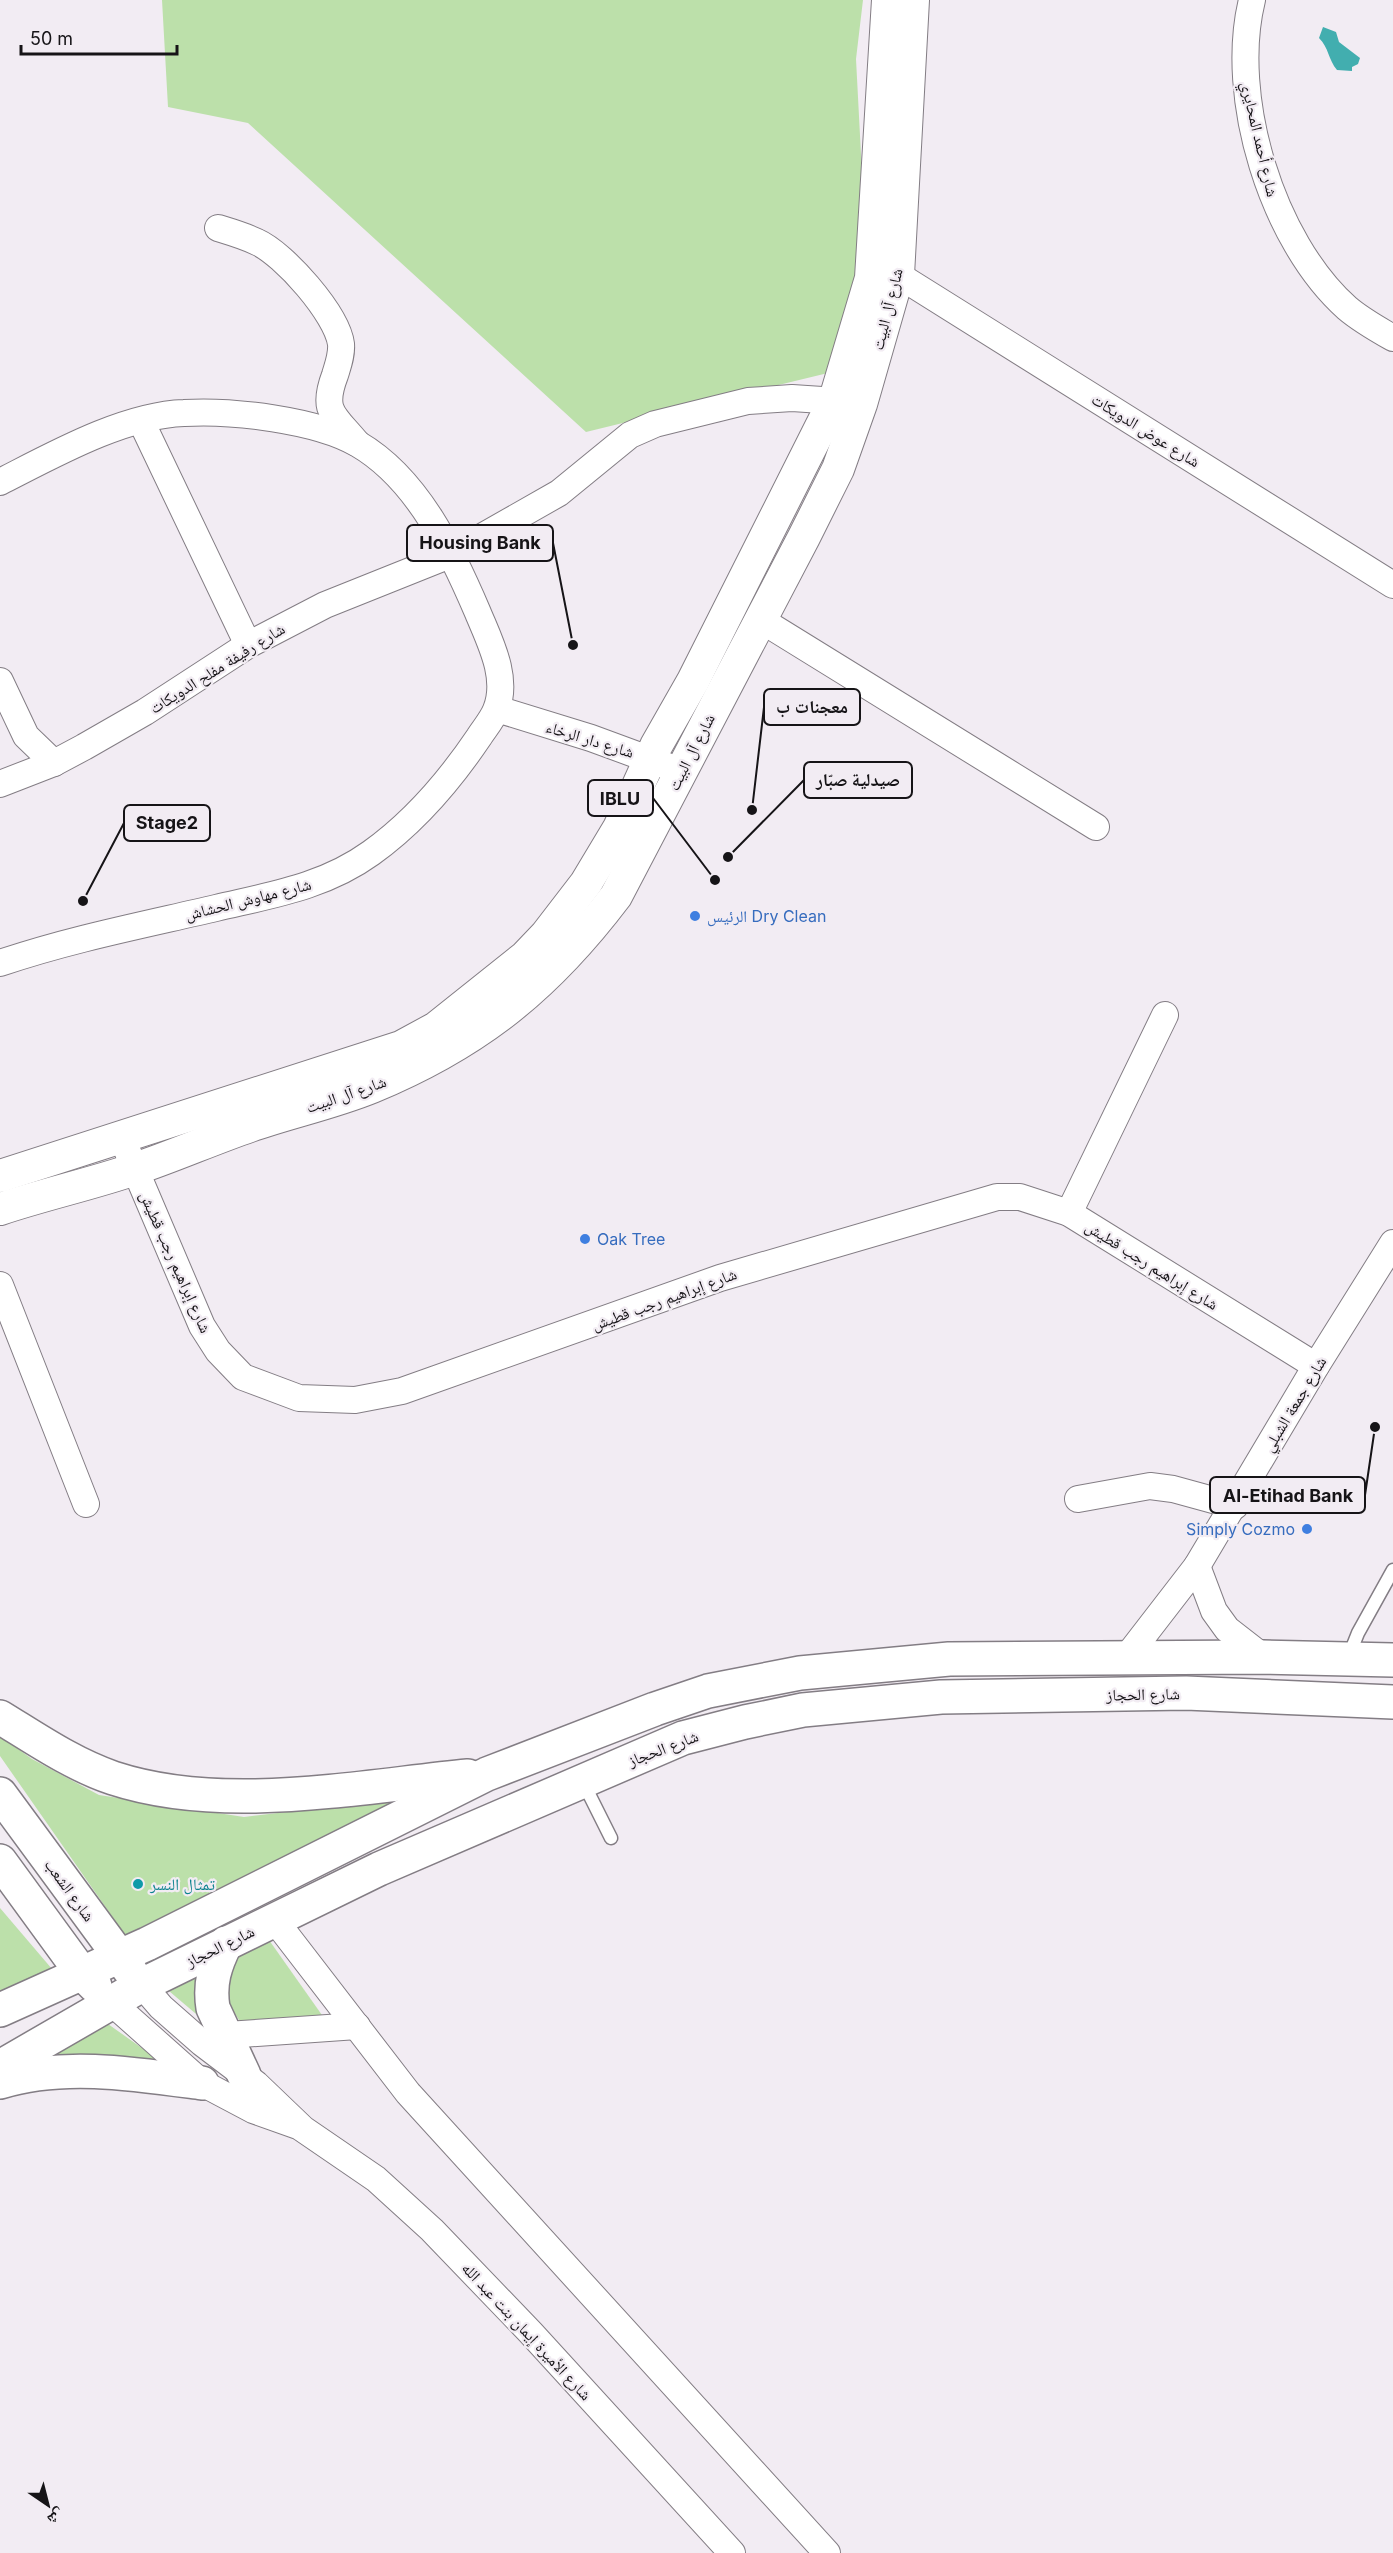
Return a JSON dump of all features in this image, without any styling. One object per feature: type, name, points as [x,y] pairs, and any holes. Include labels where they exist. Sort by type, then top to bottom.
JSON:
[{"type":"main road","name":"شارع الحجاز","points":[[0,2010],[147,1944],[487,1774],[708,1691],[755,1680],[851,1666],[949,1659],[1263,1657],[1393,1660]]},
{"type":"main road","name":"شارع الحجاز","points":[[0,2067],[142,1985],[274,1919],[450,1837],[683,1738],[776,1714],[941,1697],[1175,1693],[1393,1702]]},
{"type":"main road","points":[[0,1717],[67,1757],[114,1778],[208,1794],[273,1795],[487,1774]]},
{"type":"main road","name":"شارع الشعب","points":[[0,1794],[117,1957],[142,1985]]},
{"type":"main road","points":[[0,1861],[81,1972],[111,2002]]},
{"type":"main road","points":[[226,1943],[215,1966],[213,2008],[244,2075]]},
{"type":"main road","points":[[0,2082],[25,2075],[85,2072],[132,2073],[202,2083]]},
{"type":"street","name":"شارع آل البيت","points":[[0,1209],[135,1170],[250,1126],[369,1088],[433,1060],[489,1026],[542,981],[598,920],[616,896],[838,469],[848,402],[872,278],[888,0]]},
{"type":"street","name":"شارع آل البيت","points":[[0,1176],[391,1051],[436,1028],[498,981],[546,935],[586,883],[619,828],[651,759],[848,402],[898,275],[913,0]]},
{"type":"street","name":"شارع أحمد المحايري","points":[[1252,0],[1246,36],[1245,78],[1255,132],[1273,199],[1283,221],[1329,289],[1364,320],[1393,338]]},
{"type":"street","points":[[218,228],[257,242],[269,249],[313,294],[335,325],[341,342],[341,355],[327,397],[333,415],[357,443]]},
{"type":"street","name":"شارع عوض الدويكات","points":[[898,275],[1393,585]]},
{"type":"street","name":"شارع رفيفة مفلح الدويكات","points":[[0,784],[54,763],[145,712],[248,645],[325,605],[450,555],[559,493],[630,435],[655,424],[748,402],[848,402]]},
{"type":"street","name":"شارع مهاوش الحشاش","points":[[0,482],[96,435],[179,413],[227,413],[269,417],[357,443],[395,474],[440,533],[482,624],[501,676],[497,709],[466,755],[426,804],[372,853],[344,871],[327,879],[271,897],[76,939],[0,963]]},
{"type":"street","points":[[141,422],[248,645]]},
{"type":"street","points":[[761,620],[1096,827]]},
{"type":"street","points":[[0,681],[26,736],[54,763]]},
{"type":"street","name":"شارع دار الرخاء","points":[[497,709],[651,759],[681,773]]},
{"type":"street","points":[[1069,1213],[1165,1015]]},
{"type":"street","name":"شارع إبراهيم رجب قطيش","points":[[121,1136],[202,1326],[218,1352],[243,1377],[299,1398],[355,1400],[402,1391],[720,1278],[997,1197],[1020,1197],[1069,1213],[1316,1366]]},
{"type":"street","name":"شارع جمعة الشبلي","points":[[1126,1658],[1197,1566],[1316,1366],[1393,1243]]},
{"type":"street","points":[[0,1285],[86,1504]]},
{"type":"street","points":[[1078,1499],[1150,1486],[1173,1489],[1234,1506]]},
{"type":"street","points":[[1197,1566],[1214,1611],[1227,1629],[1263,1657]]},
{"type":"street","points":[[274,1919],[408,2093],[827,2553]]},
{"type":"street","name":"شارع الأميرة إيمان بنت عبد الله","points":[[142,1985],[161,2007],[202,2043],[284,2108],[303,2129],[376,2180],[432,2230],[531,2333],[732,2553]]},
{"type":"street","name":"شارع الأميرة إيمان بنت عبد الله","points":[[111,2002],[202,2083],[253,2110],[303,2129]]},
{"type":"street","points":[[227,2035],[357,2026]]},
{"type":"lane","points":[[1347,1659],[1358,1633],[1393,1570]]},
{"type":"lane","points":[[582,1781],[611,1838]]},
{"type":"green space","points":[[162,0],[863,0],[856,59],[868,288],[828,373],[586,432],[248,123],[168,107]]},
{"type":"green space","points":[[0,1736],[32,1759],[99,1795],[244,1817],[416,1797],[125,1935],[0,1756]]},
{"type":"green space","points":[[0,1908],[52,1969],[0,1996]]},
{"type":"green space","points":[[269,1940],[329,2025],[245,2029],[230,2004],[226,1988],[228,1971],[231,1960]]},
{"type":"green space","points":[[197,1977],[202,2019],[169,1991]]},
{"type":"green space","points":[[108,2024],[163,2063],[116,2055],[33,2064]]},
{"type":"water","points":[[1323,27],[1336,32],[1339,42],[1360,58],[1358,64],[1352,67],[1352,71],[1337,70],[1334,66],[1319,38]]},
{"type":"place","name":"Housing Bank","points":[[573,645]]},
{"type":"place","name":"معجنات ب","points":[[752,810]]},
{"type":"place","name":"صيدلية صبّار","points":[[728,857]]},
{"type":"place","name":"IBLU","points":[[715,880]]},
{"type":"place","name":"Stage2","points":[[83,901]]},
{"type":"place","name":"الرئيس Dry Clean","points":[[695,916]]},
{"type":"place","name":"Oak Tree","points":[[585,1239]]},
{"type":"place","name":"Al-Etihad Bank","points":[[1375,1427]]},
{"type":"place","name":"Simply Cozmo","points":[[1307,1529]]},
{"type":"place","name":"تمثال النسر","points":[[138,1884]]}]
